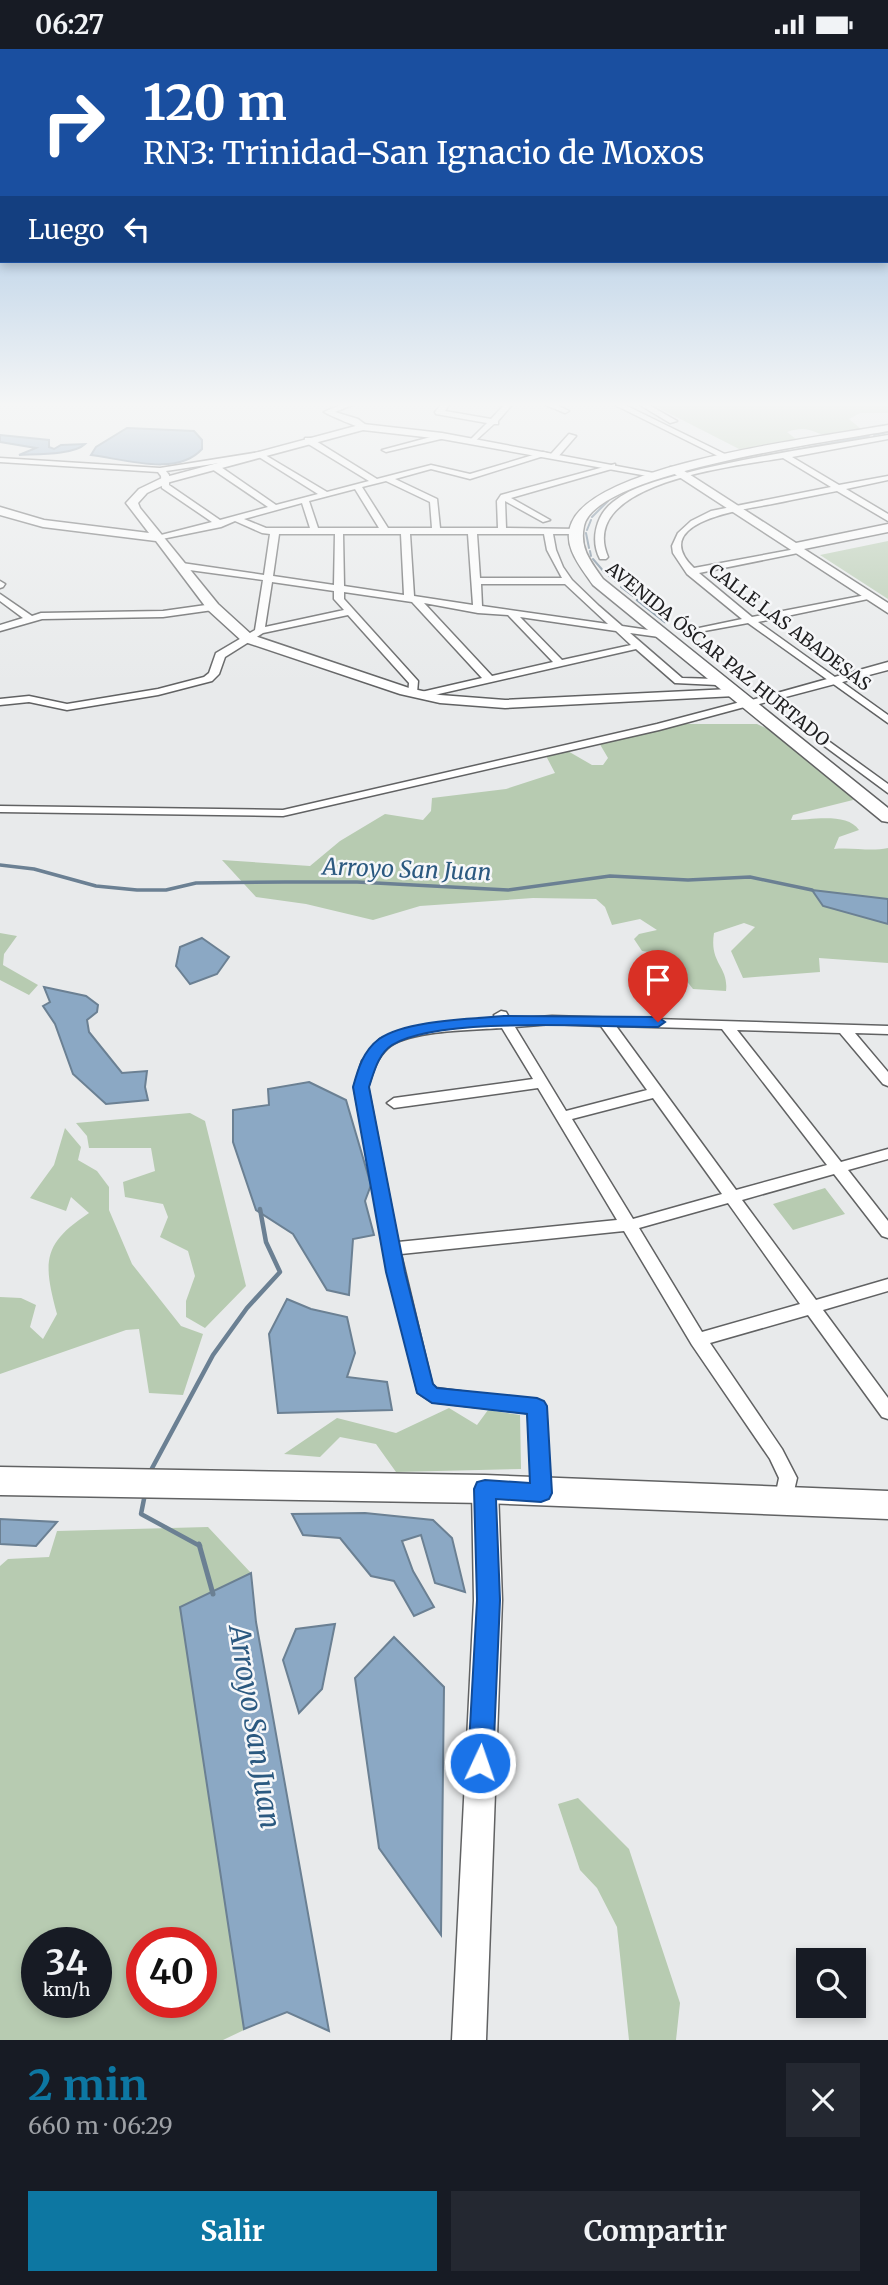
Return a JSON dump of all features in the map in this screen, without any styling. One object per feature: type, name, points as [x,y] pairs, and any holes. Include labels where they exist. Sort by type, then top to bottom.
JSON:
[{"type":"highway","points":[[0,1481],[485,1489],[783,1502],[883,1510]]},
{"type":"main road","points":[[576,531],[585,511],[601,498]]},
{"type":"main road","name":"AVENIDA ÓSCAR PAZ HURTADO","points":[[576,531],[579,558],[586,571],[656,634],[748,703],[888,817]]},
{"type":"street","points":[[137,498],[132,503],[134,509],[233,629],[247,638],[416,694],[505,704],[730,692]]},
{"type":"street","points":[[183,498],[221,524]]},
{"type":"street","points":[[259,498],[275,509]]},
{"type":"street","points":[[0,511],[43,523],[160,538],[316,498]]},
{"type":"street","points":[[365,498],[385,531]]},
{"type":"street","points":[[428,498],[434,501],[436,530]]},
{"type":"street","points":[[502,531],[501,501],[503,498]]},
{"type":"street","points":[[505,498],[547,526],[551,555],[568,581],[626,631],[638,646],[679,681],[717,682]]},
{"type":"street","points":[[603,557],[598,545],[603,520],[615,504],[625,498]]},
{"type":"street","points":[[720,498],[888,608]]},
{"type":"street","points":[[736,508],[786,498]]},
{"type":"street","points":[[853,498],[888,518]]},
{"type":"street","points":[[305,501],[314,531]]},
{"type":"street","name":"CALLE LAS ABADESAS","points":[[736,508],[704,517],[685,531],[676,548],[677,556],[690,572],[750,621],[888,720]]},
{"type":"street","points":[[238,519],[259,530],[275,531],[502,531],[547,526],[576,531]]},
{"type":"street","points":[[800,551],[888,528]]},
{"type":"street","points":[[472,530],[478,610]]},
{"type":"street","points":[[260,631],[275,531]]},
{"type":"street","points":[[339,531],[339,599],[414,683],[416,694]]},
{"type":"street","points":[[405,531],[412,598],[488,678]]},
{"type":"street","points":[[690,572],[888,538]]},
{"type":"street","points":[[182,566],[656,634]]},
{"type":"street","points":[[477,581],[568,581]]},
{"type":"street","points":[[702,630],[868,596]]},
{"type":"street","points":[[0,597],[29,618]]},
{"type":"street","points":[[0,628],[29,618],[183,613],[213,607]]},
{"type":"street","points":[[0,702],[29,699],[67,707],[158,692],[208,679],[214,674],[219,655],[260,631],[348,612]]},
{"type":"street","points":[[513,615],[559,663]]},
{"type":"street","points":[[416,694],[638,646]]},
{"type":"street","points":[[0,809],[283,813],[748,703],[888,666]]},
{"type":"street","points":[[827,743],[888,790]]},
{"type":"street","points":[[875,780],[888,776]]},
{"type":"street","points":[[502,1017],[698,1340],[776,1454],[788,1478],[783,1502]]},
{"type":"street","points":[[541,1493],[537,1406],[432,1395],[424,1388],[392,1249],[361,1087],[369,1061],[385,1042],[404,1034],[502,1017],[606,1023],[818,1026],[888,1030]]},
{"type":"street","points":[[606,1023],[888,1412]]},
{"type":"street","points":[[725,1024],[888,1232]]},
{"type":"street","points":[[842,1027],[888,1081]]},
{"type":"street","points":[[394,1103],[540,1083]]},
{"type":"street","points":[[561,1117],[658,1092]]},
{"type":"street","points":[[392,1249],[630,1225],[888,1154]]},
{"type":"street","points":[[698,1340],[888,1285]]},
{"type":"street","points":[[470,2040],[488,1600],[485,1489]]},
{"type":"green space","points":[[888,541],[888,599],[820,555]]},
{"type":"green space","points":[[666,724],[757,724],[789,739],[851,792],[853,800],[793,815],[791,820],[837,819],[853,824],[859,830],[839,837],[834,849],[888,848],[888,963],[819,958],[820,972],[743,978],[731,951],[755,927],[744,923],[714,933],[714,952],[725,976],[726,991],[693,989],[665,954],[642,951],[634,939],[639,934],[657,930],[640,919],[612,925],[605,907],[596,899],[533,898],[420,906],[373,920],[306,904],[256,897],[222,860],[310,866],[340,841],[385,814],[423,820],[431,811],[432,798],[506,789],[555,773],[545,754],[566,750],[592,765],[603,765],[608,758],[598,741]]},
{"type":"green space","points":[[0,933],[17,936],[4,954],[3,965],[38,985],[29,995],[0,980]]},
{"type":"green space","points":[[190,1113],[205,1121],[246,1286],[205,1328],[186,1317],[186,1301],[195,1276],[188,1251],[160,1237],[168,1217],[163,1204],[125,1197],[123,1182],[155,1171],[151,1148],[89,1148],[87,1136],[76,1123]]},
{"type":"green space","points":[[65,1128],[81,1147],[78,1160],[97,1171],[109,1187],[109,1210],[132,1264],[181,1326],[203,1334],[183,1395],[149,1393],[139,1329],[126,1330],[0,1374],[0,1297],[21,1298],[36,1305],[30,1327],[43,1339],[57,1314],[49,1281],[50,1256],[62,1235],[89,1213],[71,1197],[66,1211],[30,1198],[54,1165]]},
{"type":"green space","points":[[825,1188],[845,1214],[793,1230],[773,1204]]},
{"type":"green space","points":[[449,1408],[477,1425],[488,1410],[520,1415],[521,1469],[396,1472],[376,1444],[340,1437],[320,1457],[284,1454],[337,1418],[396,1433]]},
{"type":"green space","points":[[208,1527],[251,1573],[180,1607],[244,2030],[223,2040],[0,2040],[0,1566],[8,1559],[49,1557],[57,1531]]},
{"type":"green space","points":[[578,1798],[629,1849],[680,2003],[676,2040],[629,2040],[617,1927],[597,1888],[580,1870],[558,1804]]},
{"type":"water","points":[[812,890],[888,899],[888,924],[823,906]]},
{"type":"water","points":[[202,938],[229,957],[217,974],[190,984],[176,966],[180,947]]},
{"type":"water","points":[[44,987],[86,996],[98,1005],[97,1012],[87,1020],[89,1032],[122,1073],[147,1071],[145,1087],[148,1100],[106,1104],[73,1074],[55,1024],[43,1006],[50,1002]]},
{"type":"water","points":[[309,1082],[346,1100],[371,1185],[365,1201],[374,1235],[353,1239],[349,1295],[327,1290],[293,1234],[256,1210],[233,1142],[233,1110],[269,1105],[268,1089]]},
{"type":"water","points":[[287,1299],[311,1309],[347,1317],[355,1353],[347,1377],[387,1382],[392,1410],[278,1413],[269,1334]]},
{"type":"water","points":[[365,1513],[433,1520],[452,1538],[465,1592],[435,1583],[421,1535],[402,1541],[413,1571],[434,1607],[414,1616],[394,1581],[371,1576],[340,1538],[303,1535],[292,1514]]},
{"type":"water","points":[[0,1519],[57,1522],[36,1546],[0,1544]]},
{"type":"water","points":[[251,1573],[256,1622],[329,2031],[287,2012],[244,2029],[180,1607]]},
{"type":"water","points":[[335,1624],[322,1689],[299,1713],[283,1660],[296,1629]]},
{"type":"water","points":[[394,1637],[444,1687],[441,1935],[379,1848],[355,1678]]},
{"type":"waterway","points":[[592,517],[608,501]]},
{"type":"waterway","points":[[587,530],[591,520]]},
{"type":"waterway","points":[[586,533],[589,548]]},
{"type":"waterway","points":[[590,551],[591,556]]},
{"type":"waterway","points":[[593,559],[605,573]]},
{"type":"waterway","points":[[609,576],[618,583]]},
{"type":"waterway","points":[[621,587],[633,596]]},
{"type":"waterway","points":[[637,600],[665,622]]},
{"type":"waterway","name":"Arroyo San Juan","points":[[0,865],[34,869],[96,886],[137,890],[166,890],[196,883],[285,882],[357,882],[508,890],[610,876],[688,880],[750,877],[812,890]]},
{"type":"waterway","name":"Arroyo San Juan","points":[[150,1472],[213,1355],[247,1308],[280,1272],[266,1242],[260,1209]]},
{"type":"waterway","name":"Arroyo San Juan","points":[[145,1494],[141,1514],[199,1546]]},
{"type":"waterway","name":"Arroyo San Juan","points":[[199,1546],[213,1594]]},
{"type":"route","points":[[480,1763],[488,1600],[485,1489],[541,1493],[537,1406],[432,1395],[424,1388],[396,1272],[361,1087],[369,1061],[385,1042],[425,1028],[504,1021],[658,1022]]}]
